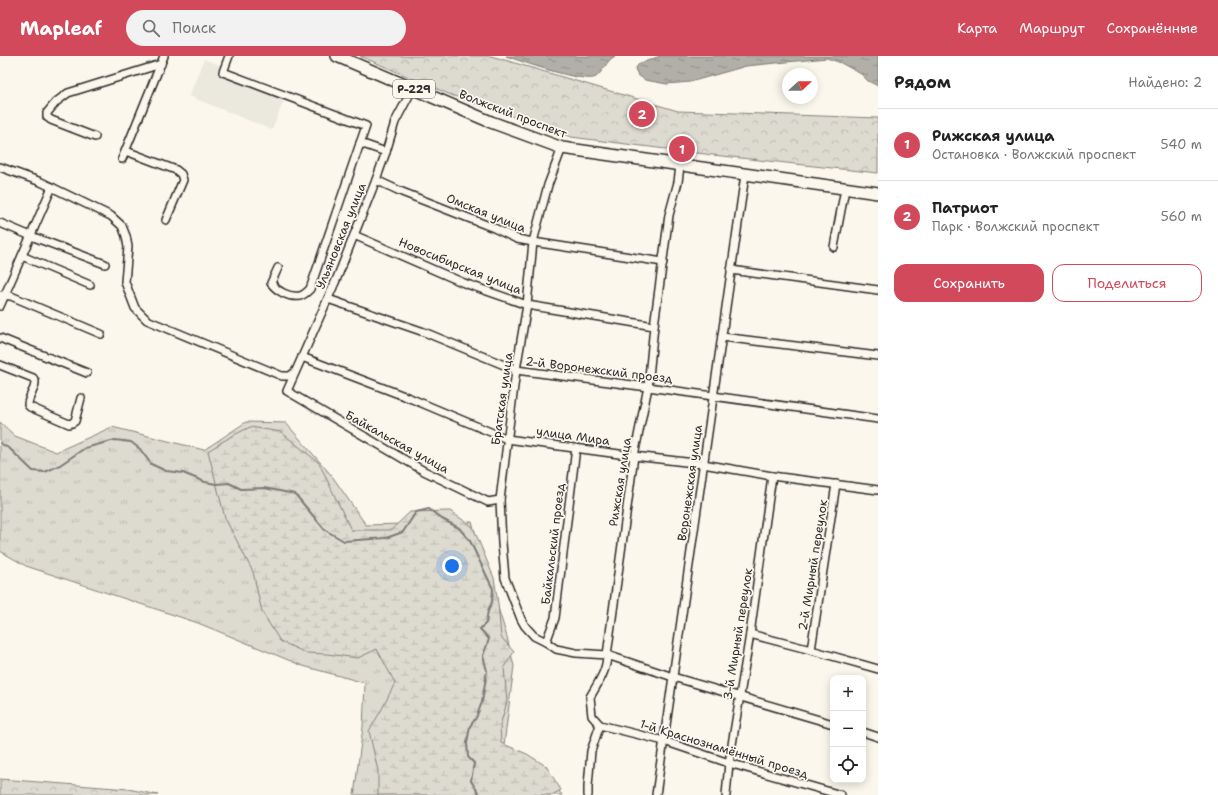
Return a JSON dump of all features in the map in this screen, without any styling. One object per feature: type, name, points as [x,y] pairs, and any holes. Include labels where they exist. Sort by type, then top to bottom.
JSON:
[{"type":"main road","name":"Волжский проспект","points":[[337,56],[491,122],[562,148],[878,193]]},
{"type":"street","points":[[122,159],[164,56]]},
{"type":"street","points":[[229,56],[223,72],[366,126],[310,289],[305,294],[299,296],[287,295],[276,289],[271,283],[278,268]]},
{"type":"street","points":[[95,137],[51,120],[47,117],[47,113],[56,102],[68,94],[161,64]]},
{"type":"street","name":"Ульяновская улица","points":[[287,391],[328,299],[376,180],[395,122],[413,88]]},
{"type":"street","points":[[360,143],[386,152]]},
{"type":"street","name":"Братская улица","points":[[546,642],[534,636],[525,626],[505,578],[500,500],[516,370],[527,305],[533,242],[548,185],[562,148]]},
{"type":"street","points":[[126,151],[176,170],[181,174],[183,180],[166,220]]},
{"type":"street","name":"Рижская улица","points":[[600,725],[592,716],[590,697],[601,679],[607,663],[634,456],[648,387],[654,326],[669,214],[678,182],[680,166]]},
{"type":"street","points":[[0,167],[52,187],[111,216],[122,226],[128,247],[124,282],[135,308],[147,320],[282,376],[290,376],[296,371]]},
{"type":"street","name":"Воронежская улица","points":[[656,795],[745,175]]},
{"type":"street","name":"Омская улица","points":[[376,180],[402,192],[494,228],[517,239],[663,262]]},
{"type":"street","points":[[0,306],[2,295],[22,256],[52,187]]},
{"type":"street","points":[[834,247],[845,188]]},
{"type":"street","points":[[0,223],[105,264]]},
{"type":"street","name":"Новосибирская улица","points":[[354,234],[464,283],[527,305],[654,326]]},
{"type":"street","points":[[22,256],[90,285]]},
{"type":"street","points":[[732,270],[878,290]]},
{"type":"street","points":[[2,295],[11,296],[101,334]]},
{"type":"street","name":"2-й Воронежский проезд","points":[[328,299],[424,332],[516,370],[878,419]]},
{"type":"street","points":[[722,337],[878,356]]},
{"type":"street","points":[[0,338],[87,374]]},
{"type":"street","name":"улица Мира","points":[[302,357],[412,399],[507,439],[703,464],[772,476],[878,490]]},
{"type":"street","points":[[0,365],[33,378],[36,385],[28,402],[30,407],[69,424],[75,421],[81,398]]},
{"type":"street","name":"Байкальская улица","points":[[287,391],[424,471],[488,502],[500,500]]},
{"type":"street","name":"Байкальский проезд","points":[[546,642],[555,618],[576,448]]},
{"type":"street","name":"3-й Мирный переулок","points":[[726,795],[729,763],[750,634],[772,476]]},
{"type":"street","name":"2-й Мирный переулок","points":[[811,650],[836,484]]},
{"type":"street","points":[[750,634],[878,667]]},
{"type":"street","points":[[546,642],[556,649],[576,653],[607,655],[673,677],[830,723]]},
{"type":"street","points":[[588,795],[591,751],[600,725]]},
{"type":"street","name":"1-й Краснознамённый проезд","points":[[600,725],[664,741],[729,763],[841,795]]},
{"type":"street","points":[[866,733],[878,737]]},
{"type":"shaded area","points":[[204,59],[287,92],[272,130],[189,96]]},
{"type":"green space","points":[[360,56],[491,56],[678,111],[878,118],[878,173],[713,155],[571,137],[451,95]]},
{"type":"green space","points":[[0,422],[15,436],[56,452],[112,427],[204,450],[246,422],[286,423],[332,476],[366,525],[472,522],[507,637],[514,666],[504,745],[536,760],[562,795],[354,795],[363,727],[365,683],[303,666],[198,623],[26,566],[0,551]]},
{"type":"green space","points":[[250,427],[281,432],[319,463],[351,530],[391,530],[410,512],[450,511],[473,527],[494,578],[501,637],[514,652],[504,667],[507,702],[500,726],[501,743],[527,754],[546,766],[561,790],[552,795],[378,795],[378,771],[369,731],[395,683],[377,649],[358,658],[306,653],[280,641],[262,612],[253,572],[225,518],[208,451],[230,437]]},
{"type":"green space","points":[[0,779],[128,789],[158,795],[0,795]]},
{"type":"water","points":[[506,56],[615,56],[596,77],[590,78],[566,75]]},
{"type":"water","points":[[660,56],[878,56],[878,86],[868,81],[861,74],[841,63],[827,58],[746,66],[690,82],[667,84],[645,80],[638,75],[635,69],[639,64]]},
{"type":"waterway","points":[[0,443],[10,449],[33,471],[45,472],[60,465],[85,448],[115,440],[131,442],[140,449],[151,464],[166,471],[183,473],[205,482],[216,484],[229,483],[241,489],[264,488],[295,494],[325,530],[344,541],[386,538],[403,532],[416,512],[429,509],[442,519],[459,528],[470,541],[493,589],[492,602],[488,611],[486,623],[480,629],[489,639],[483,656],[487,671],[482,702],[476,718],[470,726],[467,743],[468,757],[474,763],[471,781],[480,795]]},
{"type":"place","name":"Патриот","points":[[642,114]]},
{"type":"place","name":"Рижская улица","points":[[682,149]]}]
